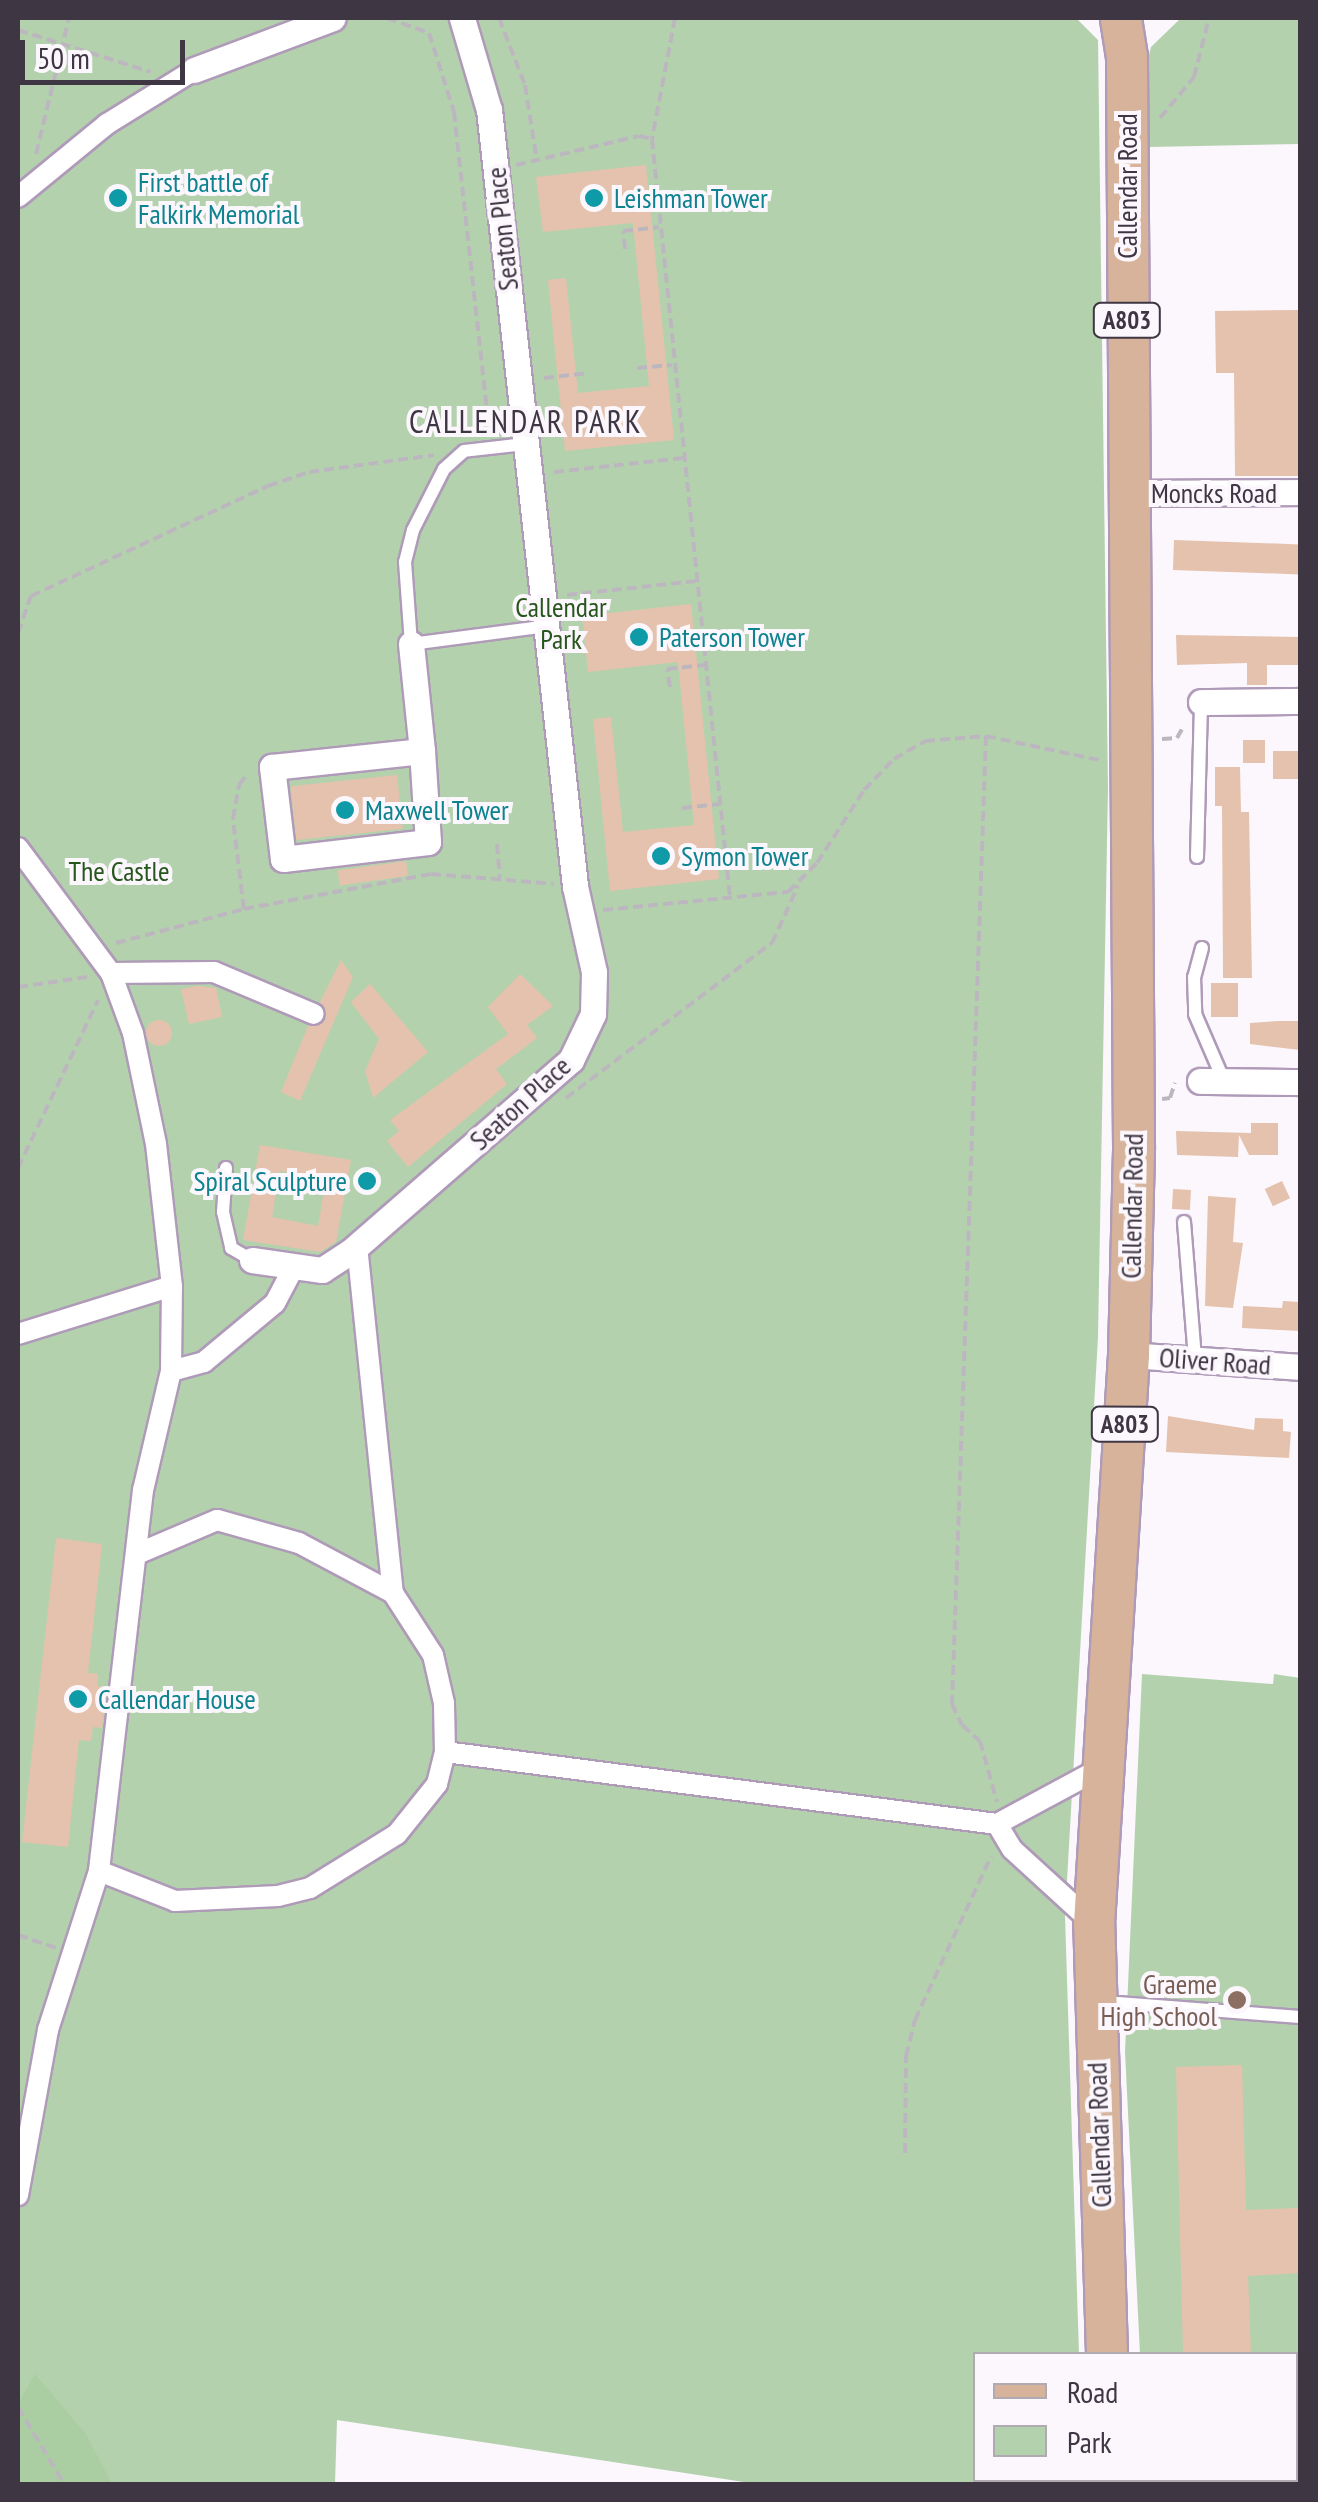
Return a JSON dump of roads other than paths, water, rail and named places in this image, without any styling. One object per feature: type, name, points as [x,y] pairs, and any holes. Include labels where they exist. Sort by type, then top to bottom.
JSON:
[{"type":"main road","name":"Callendar Road","points":[[1107,2352],[1094,1924],[1129,1355],[1133,1100],[1127,57],[1122,18]]},
{"type":"main road","name":"Callendar Road","points":[[1127,57],[1141,18]]},
{"type":"street","points":[[22,193],[107,124],[186,75],[334,18]]},
{"type":"street","name":"Seaton Place","points":[[252,1260],[322,1270],[357,1246],[580,1048],[594,996],[578,913],[496,168],[478,58],[462,18]]},
{"type":"street","name":"Moncks Road","points":[[1128,493],[1300,492]]},
{"type":"street","points":[[411,644],[422,751],[428,842],[282,859],[272,767],[422,751]]},
{"type":"street","points":[[1201,702],[1300,701]]},
{"type":"street","points":[[18,848],[111,973],[133,1032],[156,1144],[172,1286],[171,1371],[143,1490],[99,1871],[89,1914],[70,1953],[18,2195]]},
{"type":"street","points":[[111,973],[214,972],[314,1014]]},
{"type":"street","points":[[1212,1081],[1300,1082]]},
{"type":"street","points":[[99,1871],[175,1902],[310,1888],[397,1834],[436,1784],[445,1752],[444,1703],[433,1654],[393,1593],[357,1246]]},
{"type":"street","points":[[171,1371],[204,1362],[275,1303],[294,1267]]},
{"type":"street","points":[[18,1334],[172,1286]]},
{"type":"street","name":"Oliver Road","points":[[1129,1355],[1300,1367]]},
{"type":"street","points":[[137,1554],[218,1520],[299,1544],[393,1593]]},
{"type":"street","points":[[445,1752],[1000,1824],[1103,1766]]},
{"type":"street","points":[[1000,1824],[1094,1924]]},
{"type":"lane","points":[[525,444],[464,451],[444,469],[413,530],[406,562],[411,644],[547,626]]},
{"type":"lane","points":[[1196,858],[1201,702]]},
{"type":"lane","points":[[1202,948],[1195,1014],[1212,1081]]},
{"type":"lane","points":[[226,1168],[224,1212],[230,1248],[252,1260]]},
{"type":"lane","points":[[1184,1222],[1194,1360]]},
{"type":"lane","points":[[1096,2001],[1300,2017]]},
{"type":"place","name":"First battle of Falkirk Memorial","points":[[118,198]]},
{"type":"place","name":"Leishman Tower","points":[[594,198]]},
{"type":"place","name":"Paterson Tower","points":[[639,637]]},
{"type":"place","name":"Maxwell Tower","points":[[345,810]]},
{"type":"place","name":"Symon Tower","points":[[661,856]]},
{"type":"place","name":"Spiral Sculpture","points":[[367,1181]]},
{"type":"place","name":"Callendar House","points":[[78,1699]]},
{"type":"place","name":"Graeme High School","points":[[1237,2000]]},
{"type":"district","name":"CALLENDAR PARK","points":[[526,421]]},
{"type":"park label","name":"Callendar Park","points":[[561,623]]},
{"type":"park label","name":"The Castle","points":[[119,871]]}]
